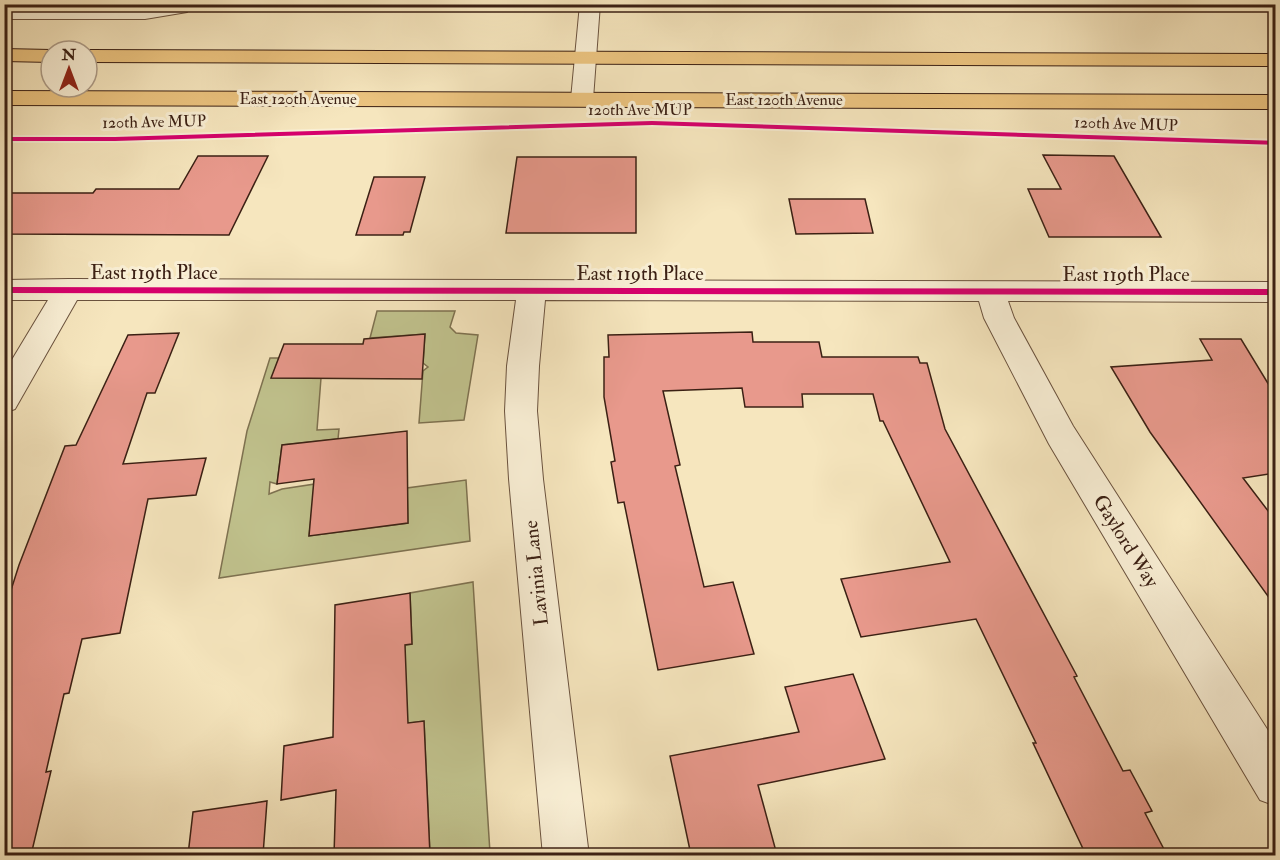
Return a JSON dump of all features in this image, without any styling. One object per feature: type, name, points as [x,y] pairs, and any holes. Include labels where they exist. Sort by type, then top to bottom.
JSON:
[{"type":"main road","points":[[4,55],[39,56]]},
{"type":"main road","points":[[99,56],[1275,60]]},
{"type":"main road","name":"East 120th Avenue","points":[[4,98],[1275,102]]},
{"type":"street","points":[[4,13],[145,13],[180,8],[182,4]]},
{"type":"street","points":[[582,99],[590,4]]},
{"type":"street","points":[[4,401],[69,289]]},
{"type":"street","name":"East 119th Place","points":[[4,290],[1275,292]]},
{"type":"street","name":"Lavinia Lane","points":[[532,291],[523,366],[521,411],[526,479],[566,855]]},
{"type":"street","name":"Gaylord Way","points":[[990,292],[999,318],[1061,435],[1275,784]]},
{"type":"green space","points":[[377,311],[455,311],[450,327],[456,333],[478,335],[464,420],[419,423],[423,371],[428,367],[423,363],[425,334],[370,338]]},
{"type":"green space","points":[[270,358],[279,358],[272,378],[321,378],[317,430],[339,429],[338,439],[282,445],[277,484],[270,482],[269,494],[282,489],[315,484],[309,536],[408,523],[407,488],[466,480],[470,541],[219,578],[247,431]]},
{"type":"green space","points":[[473,582],[490,853],[430,855],[424,721],[395,725],[405,645],[412,644],[410,593]]},
{"type":"building","points":[[1043,155],[1114,156],[1161,237],[1049,237],[1028,189],[1061,189]]},
{"type":"building","points":[[198,156],[268,156],[229,235],[4,234],[4,193],[93,193],[96,189],[179,189]]},
{"type":"building","points":[[517,157],[636,157],[636,233],[506,233]]},
{"type":"building","points":[[374,177],[425,177],[410,232],[404,232],[403,235],[356,235]]},
{"type":"building","points":[[789,199],[865,199],[873,233],[796,234]]},
{"type":"building","points":[[752,332],[753,342],[819,342],[822,357],[918,357],[920,363],[927,363],[945,429],[1077,676],[1074,677],[1123,771],[1130,770],[1152,811],[1145,813],[1167,855],[1086,855],[1033,743],[1036,743],[976,619],[861,637],[841,579],[950,562],[883,421],[880,421],[873,394],[802,394],[803,407],[745,407],[742,388],[663,391],[680,465],[675,466],[704,587],[733,582],[754,654],[658,670],[624,502],[618,503],[611,462],[615,461],[604,397],[604,357],[609,357],[608,335]]},
{"type":"building","points":[[179,333],[155,393],[147,393],[123,464],[206,458],[196,495],[148,499],[120,633],[82,639],[69,693],[64,694],[46,772],[51,771],[31,855],[4,855],[4,612],[19,565],[65,446],[76,445],[128,335]]},
{"type":"building","points":[[425,334],[422,379],[271,378],[284,344],[363,344],[364,339]]},
{"type":"building","points":[[1200,339],[1241,339],[1275,395],[1275,473],[1243,478],[1275,520],[1275,606],[1150,432],[1111,367],[1212,360]]},
{"type":"building","points":[[407,431],[408,523],[309,536],[314,479],[277,484],[282,445]]},
{"type":"building","points":[[410,593],[412,644],[405,645],[408,723],[424,721],[430,855],[334,855],[336,790],[281,800],[284,746],[333,737],[335,605]]},
{"type":"building","points":[[853,674],[885,759],[758,785],[777,855],[691,855],[670,756],[799,732],[785,687]]},
{"type":"building","points":[[267,801],[263,855],[188,855],[193,812]]},
{"type":"cycle path","name":"120th Ave MUP","points":[[4,139],[115,139],[652,123],[1276,143]]},
{"type":"cycle path","points":[[4,290],[1276,292]]}]
